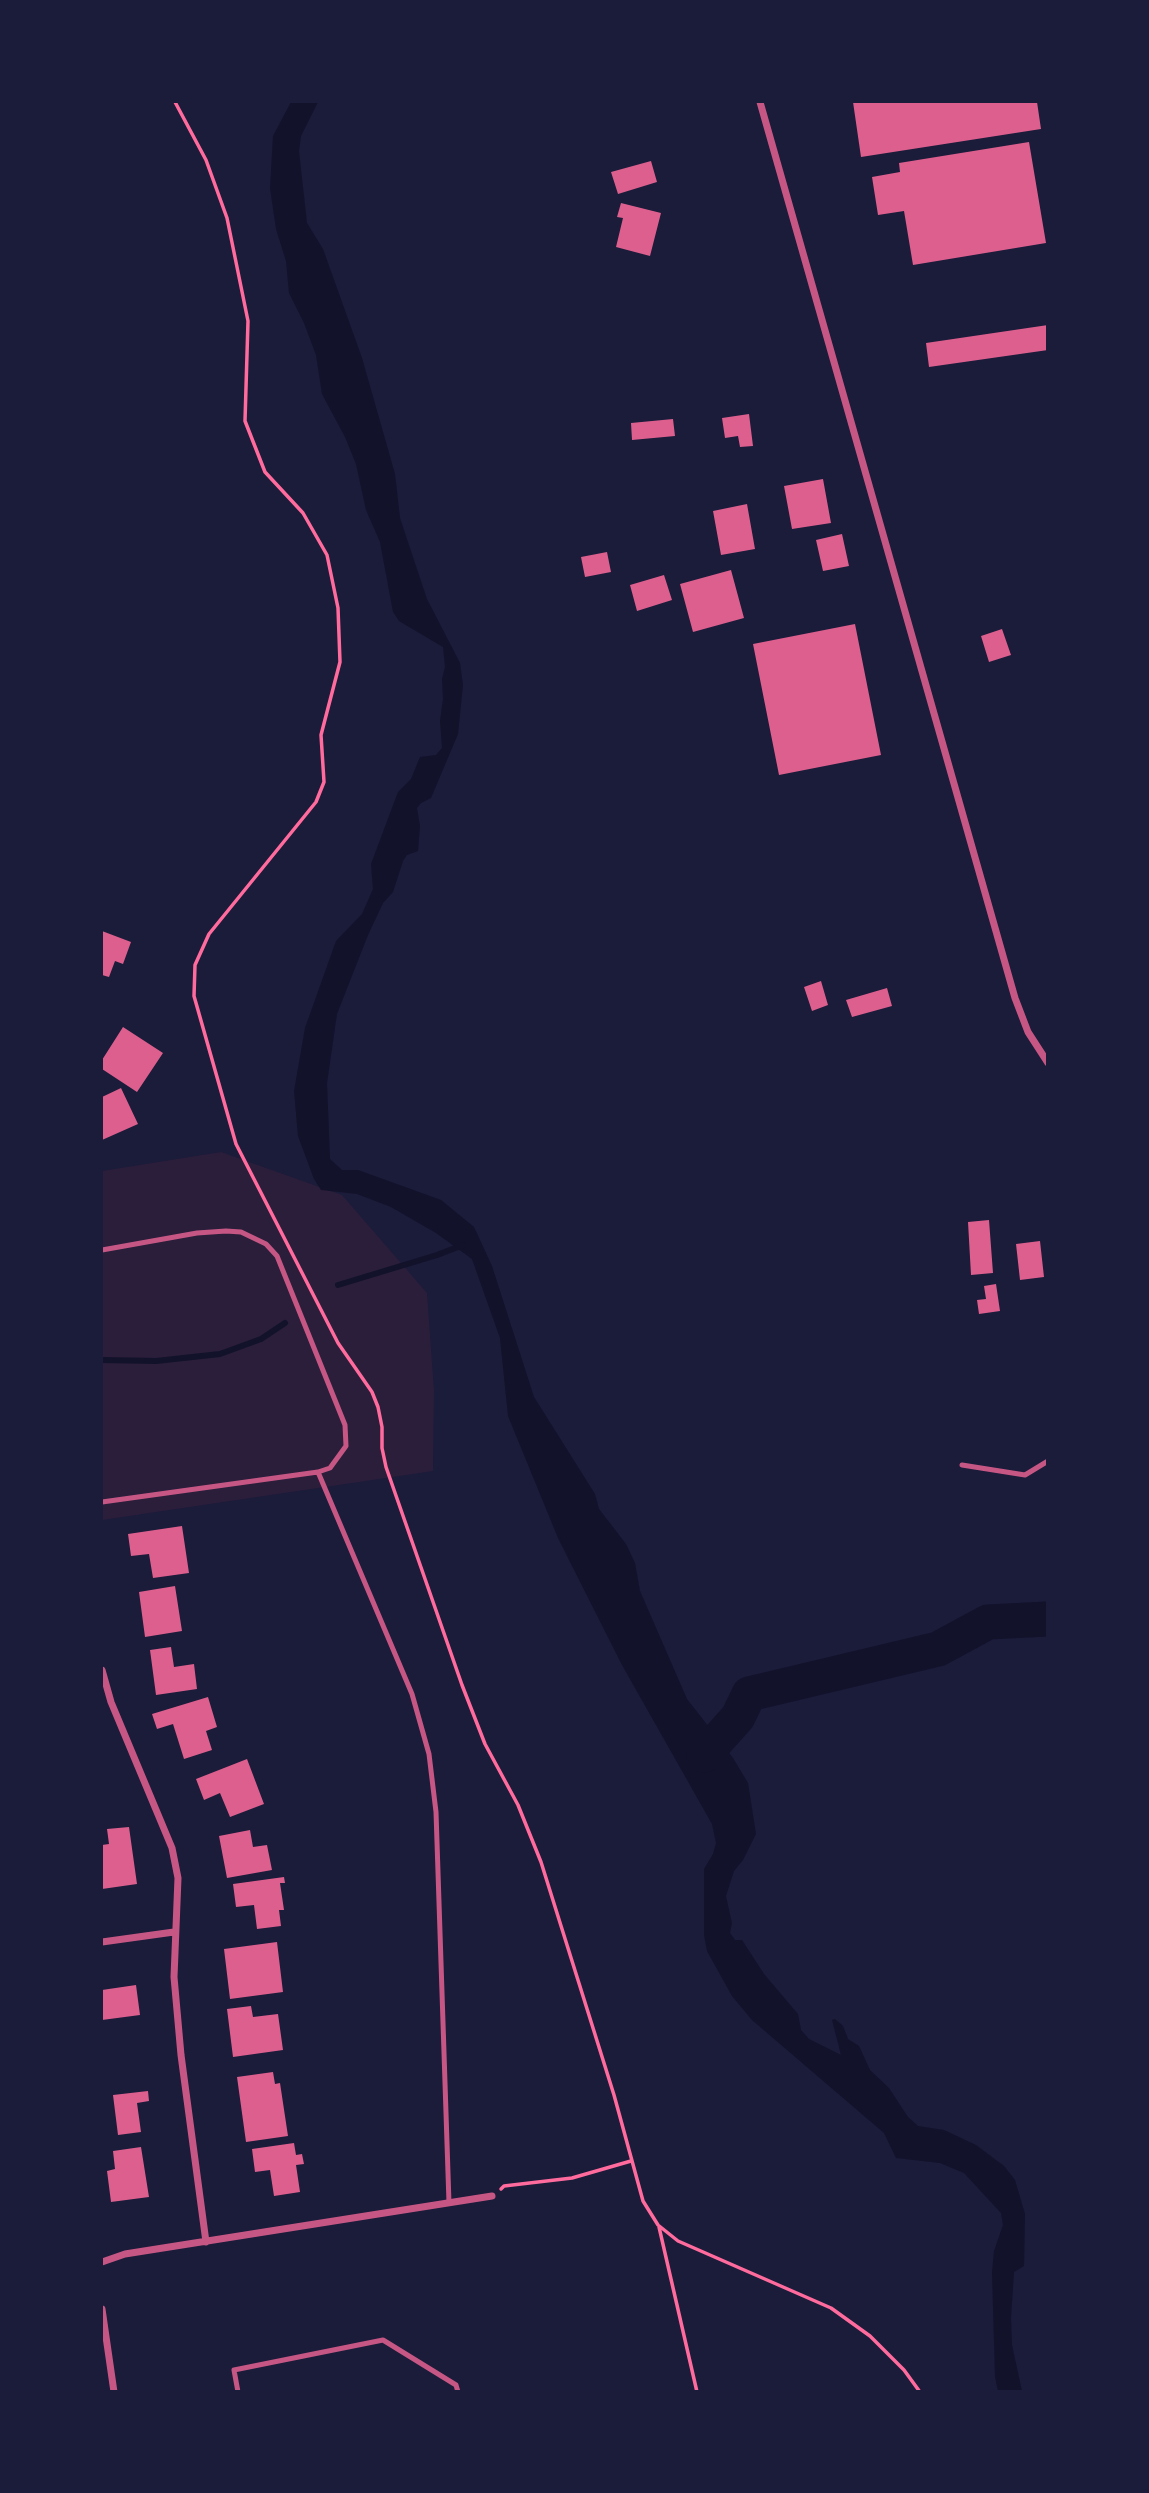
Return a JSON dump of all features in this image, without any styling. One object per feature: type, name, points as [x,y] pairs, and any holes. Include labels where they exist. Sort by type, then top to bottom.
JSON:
[{"type":"street","points":[[760,102],[1014,998],[1028,1032],[1048,1063]]},
{"type":"street","points":[[102,1670],[111,1702],[172,1848],[178,1878],[174,1977],[181,2055],[206,2242]]},
{"type":"street","points":[[102,1942],[174,1932]]},
{"type":"street","points":[[102,2262],[125,2254],[492,2196]]},
{"type":"street","points":[[102,2309],[114,2392]]},
{"type":"lane","points":[[102,1250],[197,1233],[226,1231],[241,1232],[266,1244],[277,1256],[345,1425],[346,1446],[330,1468],[318,1472],[102,1502]]},
{"type":"lane","points":[[962,1465],[1025,1475],[1048,1461]]},
{"type":"lane","points":[[318,1472],[412,1694],[429,1754],[436,1812],[449,2203]]},
{"type":"lane","points":[[238,2392],[234,2370],[383,2340],[456,2385],[458,2392]]},
{"type":"path","points":[[175,102],[206,160],[227,218],[248,321],[245,421],[265,472],[303,513],[327,555],[338,608],[340,662],[321,735],[324,782],[316,802],[209,934],[195,965],[194,996],[236,1144],[338,1343],[372,1392],[378,1407],[386,1467],[467,1697],[485,1744],[518,1805],[545,1875],[610,2082],[643,2201],[658,2225],[697,2392]]},
{"type":"path","points":[[492,2196],[504,2186],[572,2178],[631,2161]]},
{"type":"path","points":[[658,2225],[678,2241],[831,2308],[870,2336],[904,2370],[920,2392]]},
{"type":"shaded area","points":[[291,102],[318,102],[301,136],[299,151],[307,223],[323,249],[362,358],[395,474],[400,518],[427,599],[460,663],[463,685],[458,734],[431,798],[417,808],[420,826],[418,851],[407,855],[403,861],[393,892],[383,903],[368,935],[337,1014],[327,1083],[330,1159],[342,1170],[358,1170],[441,1200],[474,1227],[492,1266],[534,1397],[595,1494],[599,1509],[626,1544],[635,1563],[640,1591],[687,1699],[733,1758],[748,1783],[756,1834],[743,1860],[734,1871],[726,1896],[732,1923],[730,1933],[735,1940],[742,1940],[764,1974],[798,2014],[801,2030],[809,2039],[841,2055],[832,2020],[835,2019],[843,2026],[848,2039],[859,2046],[870,2070],[889,2088],[908,2117],[918,2126],[944,2130],[976,2145],[1004,2166],[1015,2180],[1025,2214],[1024,2266],[1014,2272],[1011,2318],[1012,2345],[1022,2391],[998,2391],[995,2377],[992,2272],[994,2251],[1003,2225],[1001,2213],[964,2173],[940,2163],[896,2158],[884,2133],[752,2020],[732,1996],[707,1951],[704,1935],[704,1869],[716,1843],[712,1824],[622,1665],[558,1538],[508,1416],[500,1338],[472,1259],[436,1233],[391,1207],[357,1194],[321,1190],[314,1179],[298,1136],[294,1091],[305,1028],[336,941],[362,914],[373,889],[371,864],[398,792],[411,779],[420,757],[436,755],[442,748],[440,721],[445,667],[443,647],[399,621],[393,612],[380,542],[366,510],[356,464],[322,394],[316,355],[289,293],[286,261],[276,229],[270,188],[273,136]]},
{"type":"shaded area","points":[[221,1152],[342,1195],[427,1293],[434,1390],[433,1471],[102,1520],[102,1171]]},
{"type":"building","points":[[853,102],[1037,102],[1041,129],[861,157]]},
{"type":"building","points":[[1029,142],[1046,243],[913,265],[904,211],[878,215],[872,177],[900,172],[899,163]]},
{"type":"building","points":[[651,161],[657,182],[618,194],[611,172]]},
{"type":"building","points":[[621,203],[661,213],[650,256],[616,247],[623,218],[617,217]]},
{"type":"building","points":[[1048,325],[1048,350],[929,367],[926,343]]},
{"type":"building","points":[[749,414],[753,446],[740,447],[738,436],[725,438],[722,418]]},
{"type":"building","points":[[673,419],[675,436],[632,440],[631,423]]},
{"type":"building","points":[[823,479],[831,523],[792,529],[784,486]]},
{"type":"building","points":[[747,504],[755,549],[721,555],[713,511]]},
{"type":"building","points":[[842,534],[849,566],[823,571],[816,540]]},
{"type":"building","points":[[607,552],[611,572],[585,577],[581,557]]},
{"type":"building","points":[[731,570],[744,618],[693,632],[680,584]]},
{"type":"building","points":[[664,575],[672,600],[637,611],[630,585]]},
{"type":"building","points":[[855,624],[881,755],[779,775],[753,644]]},
{"type":"building","points":[[1002,629],[1011,655],[989,662],[981,636]]},
{"type":"building","points":[[102,931],[131,942],[123,964],[115,961],[109,977],[102,975]]},
{"type":"building","points":[[821,981],[828,1005],[812,1011],[804,987]]},
{"type":"building","points":[[887,988],[892,1006],[852,1017],[846,1000]]},
{"type":"building","points":[[123,1027],[163,1053],[137,1092],[102,1069],[102,1060]]},
{"type":"building","points":[[121,1088],[138,1124],[102,1140],[102,1097]]},
{"type":"building","points":[[989,1220],[993,1273],[971,1275],[968,1222]]},
{"type":"building","points":[[1040,1241],[1044,1277],[1020,1280],[1016,1244]]},
{"type":"building","points":[[996,1284],[1000,1311],[979,1314],[977,1300],[986,1299],[984,1286]]},
{"type":"building","points":[[182,1526],[189,1573],[153,1578],[149,1554],[131,1556],[128,1534]]},
{"type":"building","points":[[175,1586],[182,1631],[145,1637],[139,1592]]},
{"type":"building","points":[[171,1647],[174,1667],[194,1664],[197,1689],[156,1695],[150,1650]]},
{"type":"building","points":[[208,1697],[217,1727],[206,1731],[212,1750],[184,1759],[173,1724],[157,1729],[152,1714]]},
{"type":"building","points":[[247,1759],[264,1804],[230,1817],[220,1793],[204,1800],[196,1779]]},
{"type":"building","points":[[129,1827],[137,1884],[102,1889],[102,1845],[109,1844],[107,1829]]},
{"type":"building","points":[[250,1830],[253,1847],[267,1845],[272,1870],[227,1878],[219,1836]]},
{"type":"building","points":[[284,1877],[285,1883],[280,1883],[284,1910],[279,1910],[281,1926],[257,1929],[254,1905],[236,1907],[233,1884]]},
{"type":"building","points":[[277,1942],[283,1992],[230,1999],[224,1949]]},
{"type":"building","points":[[136,1985],[140,2015],[102,2020],[102,1990]]},
{"type":"building","points":[[251,2006],[253,2017],[278,2014],[283,2050],[233,2057],[227,2009]]},
{"type":"building","points":[[273,2072],[275,2084],[280,2083],[288,2136],[246,2142],[237,2077]]},
{"type":"building","points":[[148,2091],[149,2101],[137,2103],[141,2132],[118,2135],[113,2095]]},
{"type":"building","points":[[294,2143],[296,2155],[302,2154],[304,2164],[296,2165],[300,2192],[274,2196],[270,2170],[255,2172],[252,2149]]},
{"type":"building","points":[[141,2147],[149,2197],[111,2202],[107,2171],[115,2169],[113,2151]]},
{"type":"waterway","points":[[338,1285],[463,1245]]},
{"type":"waterway","points":[[102,1360],[156,1361],[220,1354],[261,1339],[285,1323]]},
{"type":"waterway","points":[[704,1755],[738,1717],[749,1694],[938,1649],[988,1622],[1048,1619]]}]
